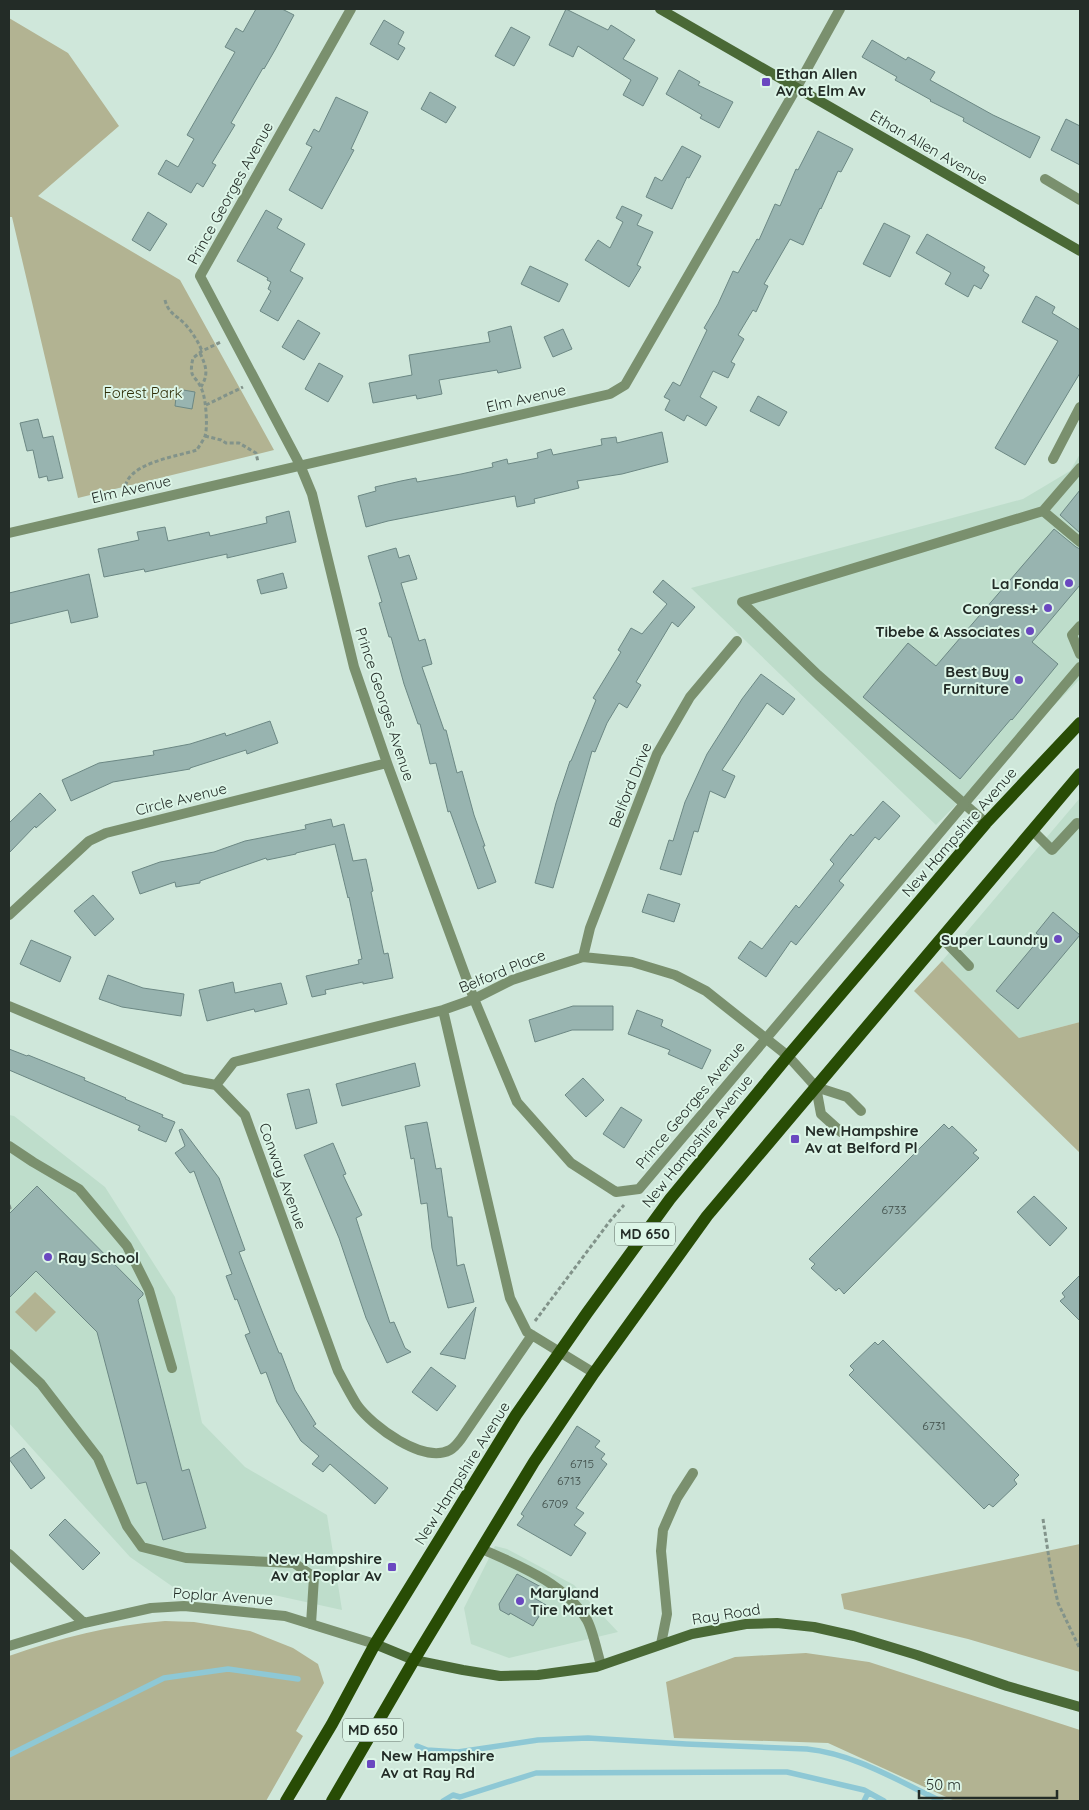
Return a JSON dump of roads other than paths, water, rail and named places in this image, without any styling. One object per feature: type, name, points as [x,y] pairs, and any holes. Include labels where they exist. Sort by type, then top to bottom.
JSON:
[{"type":"main road","name":"New Hampshire Avenue","points":[[286,1801],[332,1724],[375,1644],[516,1415],[670,1199],[788,1056],[986,823],[1080,722]]},
{"type":"main road","name":"MD 650","points":[[332,1801],[414,1660],[534,1462],[594,1373],[707,1216],[1080,774]]},
{"type":"street","name":"Prince Georges Avenue","points":[[351,9],[200,276],[300,465],[312,494],[354,667],[387,763],[474,999],[517,1102],[571,1163],[616,1192],[639,1189],[766,1037]]},
{"type":"street","name":"Ethan Allen Avenue","points":[[660,9],[1080,251]]},
{"type":"street","name":"Elm Avenue","points":[[9,533],[610,394],[625,385],[840,9]]},
{"type":"street","points":[[1045,179],[1080,200]]},
{"type":"street","points":[[1054,459],[1080,407]]},
{"type":"street","points":[[986,823],[818,675],[742,602],[1044,511],[1080,468]]},
{"type":"street","points":[[1044,511],[1080,542]]},
{"type":"street","points":[[1080,626],[1072,635],[1080,654]]},
{"type":"street","name":"Belford Drive","points":[[583,957],[590,928],[657,754],[690,697],[737,641]]},
{"type":"street","name":"New Hampshire Avenue","points":[[766,1037],[1080,667]]},
{"type":"street","name":"Circle Avenue","points":[[9,915],[89,841],[106,833],[387,763]]},
{"type":"street","points":[[1032,831],[1052,850],[1078,823]]},
{"type":"street","points":[[942,938],[970,966]]},
{"type":"street","name":"Belford Place","points":[[216,1085],[234,1062],[443,1010],[474,999],[512,980],[583,957],[632,962],[675,975],[706,991],[788,1056],[816,1087]]},
{"type":"street","points":[[9,1006],[184,1079],[216,1085]]},
{"type":"street","points":[[443,1010],[510,1298],[530,1333],[594,1373]]},
{"type":"street","name":"Conway Avenue","points":[[216,1085],[245,1115],[338,1371],[358,1406],[385,1432],[418,1450],[434,1454],[450,1450],[461,1440],[530,1333]]},
{"type":"street","points":[[842,1132],[821,1114],[816,1087],[847,1097],[861,1111]]},
{"type":"street","points":[[9,1146],[79,1189],[128,1246],[149,1290],[172,1368]]},
{"type":"street","points":[[9,1354],[41,1384],[98,1458],[126,1526],[142,1547],[186,1558],[294,1563],[314,1577],[311,1624]]},
{"type":"street","points":[[661,1644],[667,1614],[661,1551],[663,1530],[677,1498],[694,1473]]},
{"type":"street","points":[[482,1549],[523,1567],[561,1589],[587,1621],[601,1665]]},
{"type":"street","points":[[9,1554],[84,1623]]},
{"type":"street","name":"Poplar Avenue","points":[[9,1646],[84,1623],[151,1608],[184,1606],[286,1616],[375,1644]]},
{"type":"street","name":"Ray Road","points":[[375,1644],[414,1660],[500,1676],[538,1675],[601,1665],[692,1634],[746,1624],[777,1623],[814,1627],[863,1638],[1080,1708]]},
{"type":"waterway","points":[[9,1755],[164,1678],[228,1669],[298,1679]]},
{"type":"waterway","points":[[417,1746],[427,1750],[458,1752],[538,1740],[588,1738],[807,1749],[842,1756],[859,1762],[941,1801]]},
{"type":"waterway","points":[[443,1801],[453,1795],[460,1797],[536,1773],[787,1772],[864,1790],[884,1801]]},
{"type":"waterway","points":[[864,1801],[868,1793]]},
{"type":"place","name":"Ethan Allen Av at Elm Av","points":[[766,82]]},
{"type":"place","name":"La Fonda","points":[[1069,583]]},
{"type":"place","name":"Congress+","points":[[1048,608]]},
{"type":"place","name":"Tibebe & Associates","points":[[1030,631]]},
{"type":"place","name":"Best Buy Furniture","points":[[1019,680]]},
{"type":"place","name":"Super Laundry","points":[[1058,939]]},
{"type":"place","name":"New Hampshire Av at Belford Pl","points":[[795,1139]]},
{"type":"place","name":"Ray School","points":[[48,1257]]},
{"type":"place","name":"New Hampshire Av at Poplar Av","points":[[392,1567]]},
{"type":"place","name":"Maryland Tire Market","points":[[520,1601]]},
{"type":"place","name":"New Hampshire Av at Ray Rd","points":[[371,1764]]},
{"type":"park label","name":"Forest Park","points":[[143,392]]}]
